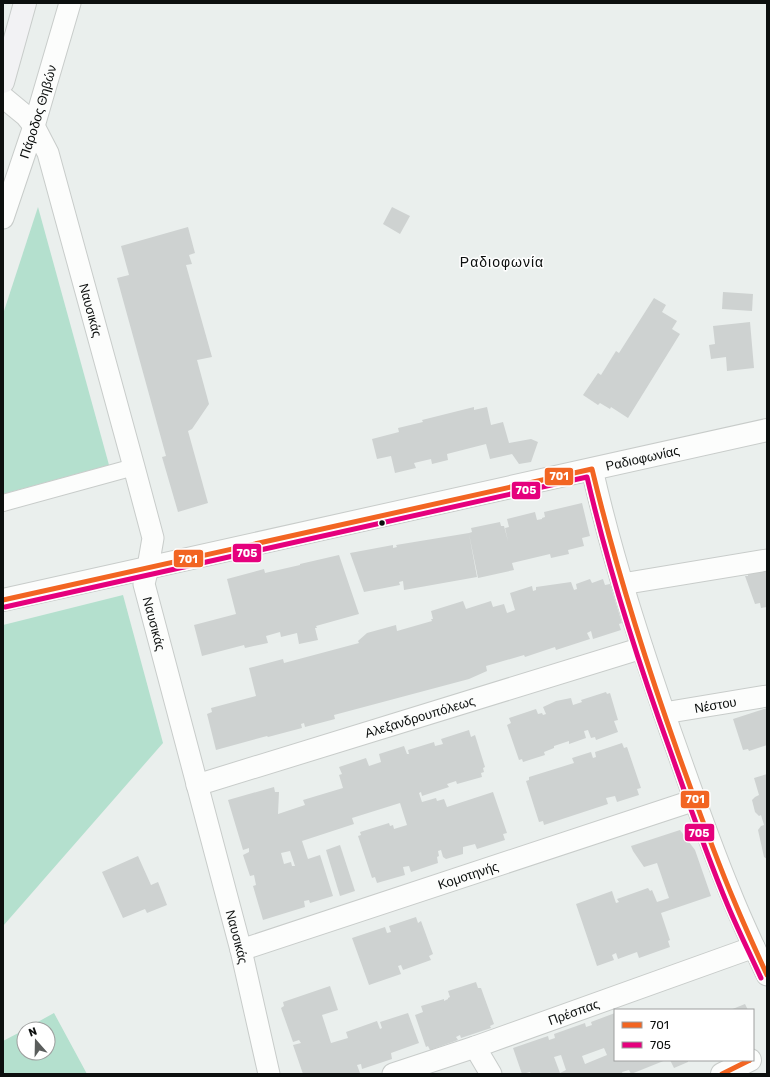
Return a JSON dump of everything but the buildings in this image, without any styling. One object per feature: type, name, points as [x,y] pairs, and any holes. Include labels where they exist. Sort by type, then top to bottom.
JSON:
[{"type":"main road","points":[[3,82],[25,3]]},
{"type":"street","name":"Πάροδος Θηβών","points":[[3,218],[34,126],[70,3]]},
{"type":"street","name":"Ναυσικάς","points":[[3,97],[26,116],[34,126],[48,154],[134,466],[152,538],[144,584],[241,950],[269,1074]]},
{"type":"street","name":"Ραδιοφωνίας","points":[[3,600],[767,430]]},
{"type":"street","points":[[3,504],[134,466]]},
{"type":"street","points":[[592,469],[598,498],[622,584],[664,713],[730,894],[767,975]]},
{"type":"street","points":[[622,584],[767,560]]},
{"type":"street","name":"Αλεξανδρουπόλεως","points":[[197,785],[642,648]]},
{"type":"street","name":"Νέστου","points":[[664,713],[767,696]]},
{"type":"street","name":"Κομοτηνής","points":[[241,950],[695,800]]},
{"type":"street","name":"Πρέσπας","points":[[393,1074],[754,947]]},
{"type":"street","points":[[475,1046],[492,1074]]},
{"type":"street","points":[[754,1058],[767,1052]]},
{"type":"street","points":[[722,1074],[748,1061]]},
{"type":"green space","points":[[38,207],[109,465],[3,494],[3,314]]},
{"type":"green space","points":[[123,595],[163,743],[3,926],[3,625]]},
{"type":"green space","points":[[54,1013],[87,1074],[3,1074],[3,1041],[16,1034],[16,1061],[56,1061],[56,1021],[40,1021]]},
{"type":"transit line","name":"701","points":[[3,600],[592,469],[642,648],[666,718],[698,810],[720,866],[767,975]]},
{"type":"transit line","name":"705","points":[[5,607],[587,477],[615,582],[659,719],[691,811],[713,868],[732,915],[761,978]]},
{"type":"transit line","name":"701","points":[[722,1074],[748,1061]]},
{"type":"district","name":"Ραδιοφωνία","points":[[502,262]]}]
